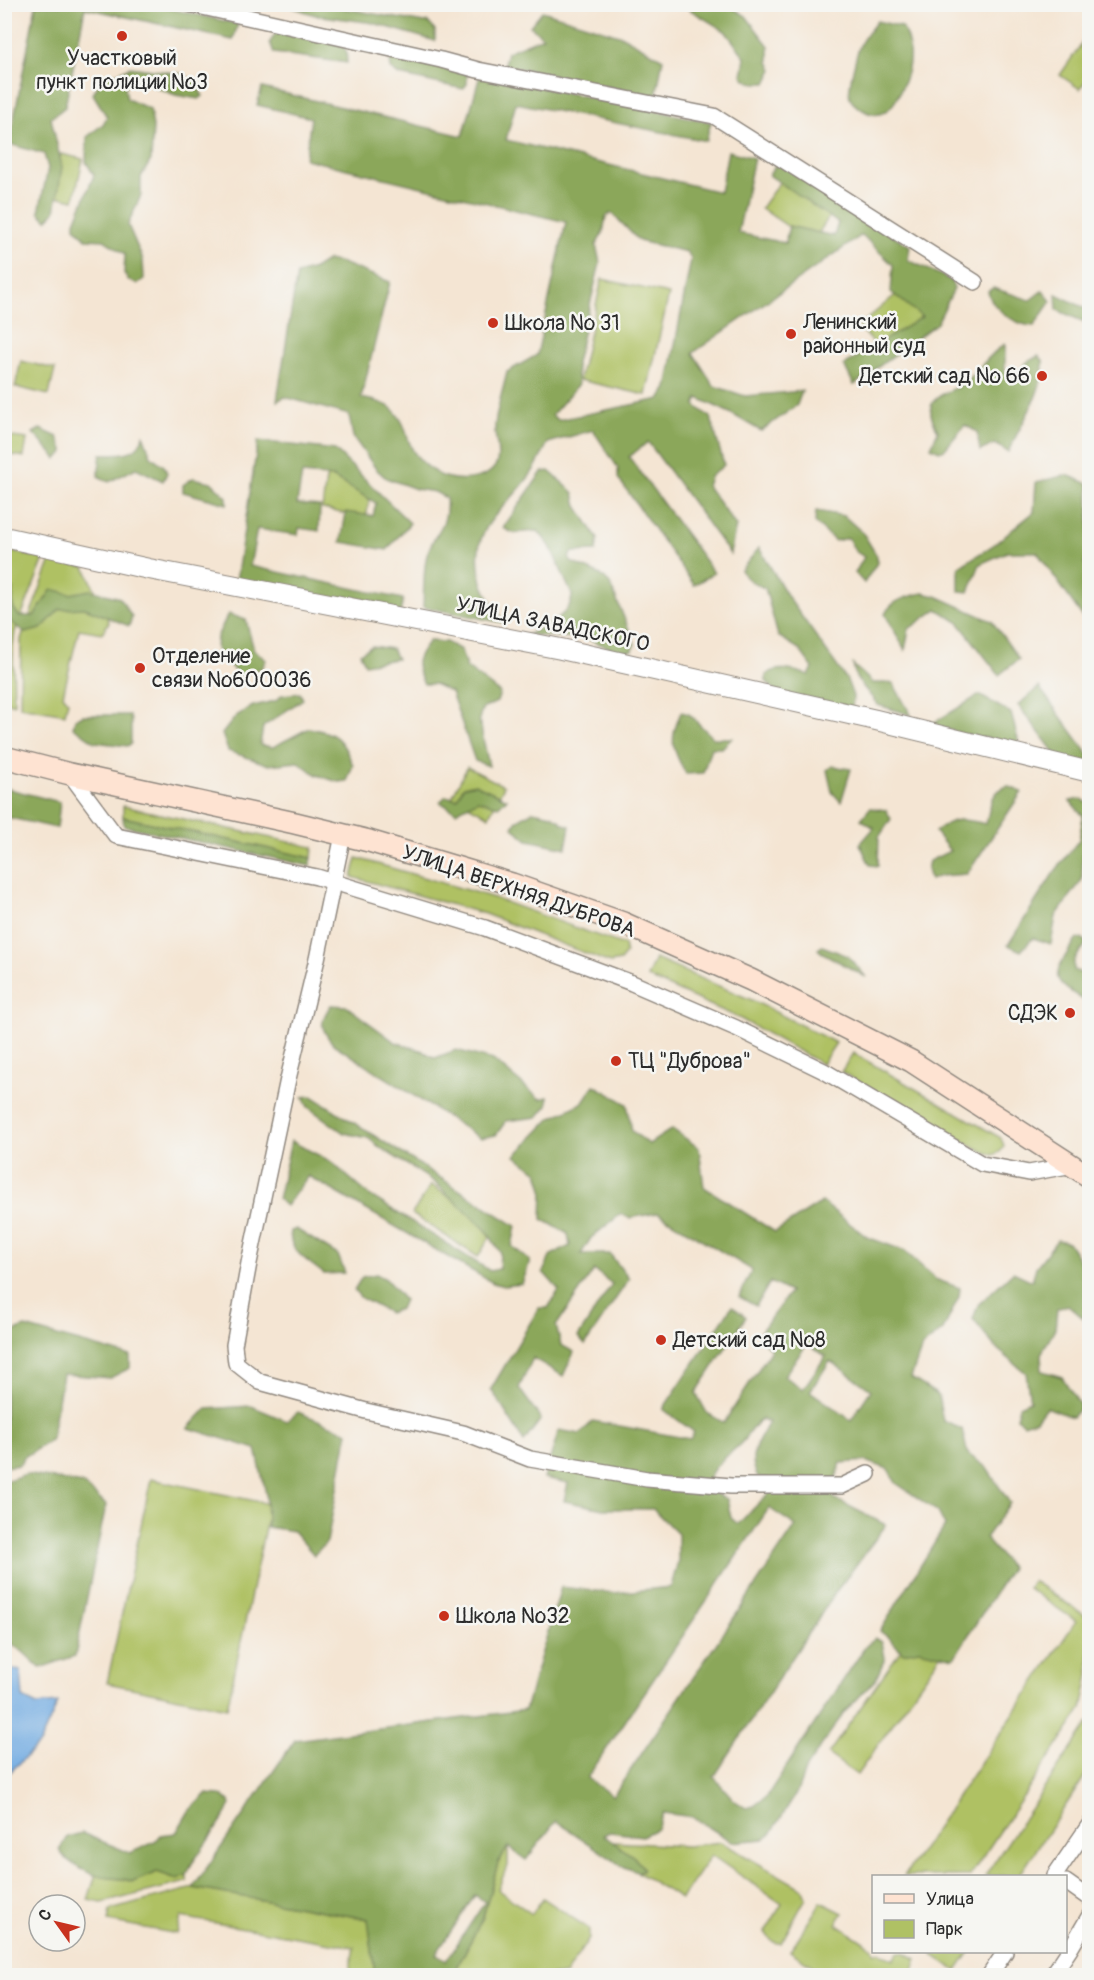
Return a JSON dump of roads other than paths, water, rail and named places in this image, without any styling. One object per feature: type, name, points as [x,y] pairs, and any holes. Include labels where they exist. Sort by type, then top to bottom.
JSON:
[{"type":"main road","name":"УЛИЦА ВЕРХНЯЯ ДУБРОВА","points":[[4,757],[343,835],[512,884],[623,923],[751,980],[911,1061],[1081,1171]]},
{"type":"street","points":[[189,4],[477,70],[714,116],[975,282]]},
{"type":"street","name":"УЛИЦА ЗАВАДСКОГО","points":[[4,537],[149,569],[572,652],[876,720],[1089,772]]},
{"type":"street","points":[[70,774],[116,836],[333,882],[486,928],[632,983],[736,1028],[824,1071],[981,1164],[1029,1173],[1081,1171]]},
{"type":"street","points":[[343,835],[249,1263],[234,1345],[236,1363],[260,1382],[366,1411],[463,1432],[530,1459],[647,1479],[731,1486],[842,1486],[868,1474]]},
{"type":"street","points":[[1060,1875],[1089,1824]]},
{"type":"street","points":[[1067,1884],[1089,1899]]},
{"type":"street","points":[[1052,1976],[1089,1915]]},
{"type":"street","points":[[988,1976],[1004,1953]]},
{"type":"water","points":[[4,1668],[21,1671],[23,1698],[37,1705],[58,1703],[39,1744],[9,1773],[5,1774]]},
{"type":"place","name":"Участковый пункт полиции №3","points":[[122,36]]},
{"type":"place","name":"Школа № 31","points":[[493,323]]},
{"type":"place","name":"Ленинский районный суд","points":[[791,334]]},
{"type":"place","name":"Детский сад № 66","points":[[1042,376]]},
{"type":"place","name":"Отделение связи №600036","points":[[140,668]]},
{"type":"place","name":"СДЭК","points":[[1070,1013]]},
{"type":"place","name":"ТЦ \"Дуброва\"","points":[[616,1061]]},
{"type":"place","name":"Детский сад №8","points":[[661,1340]]},
{"type":"place","name":"Школа №32","points":[[444,1616]]}]
